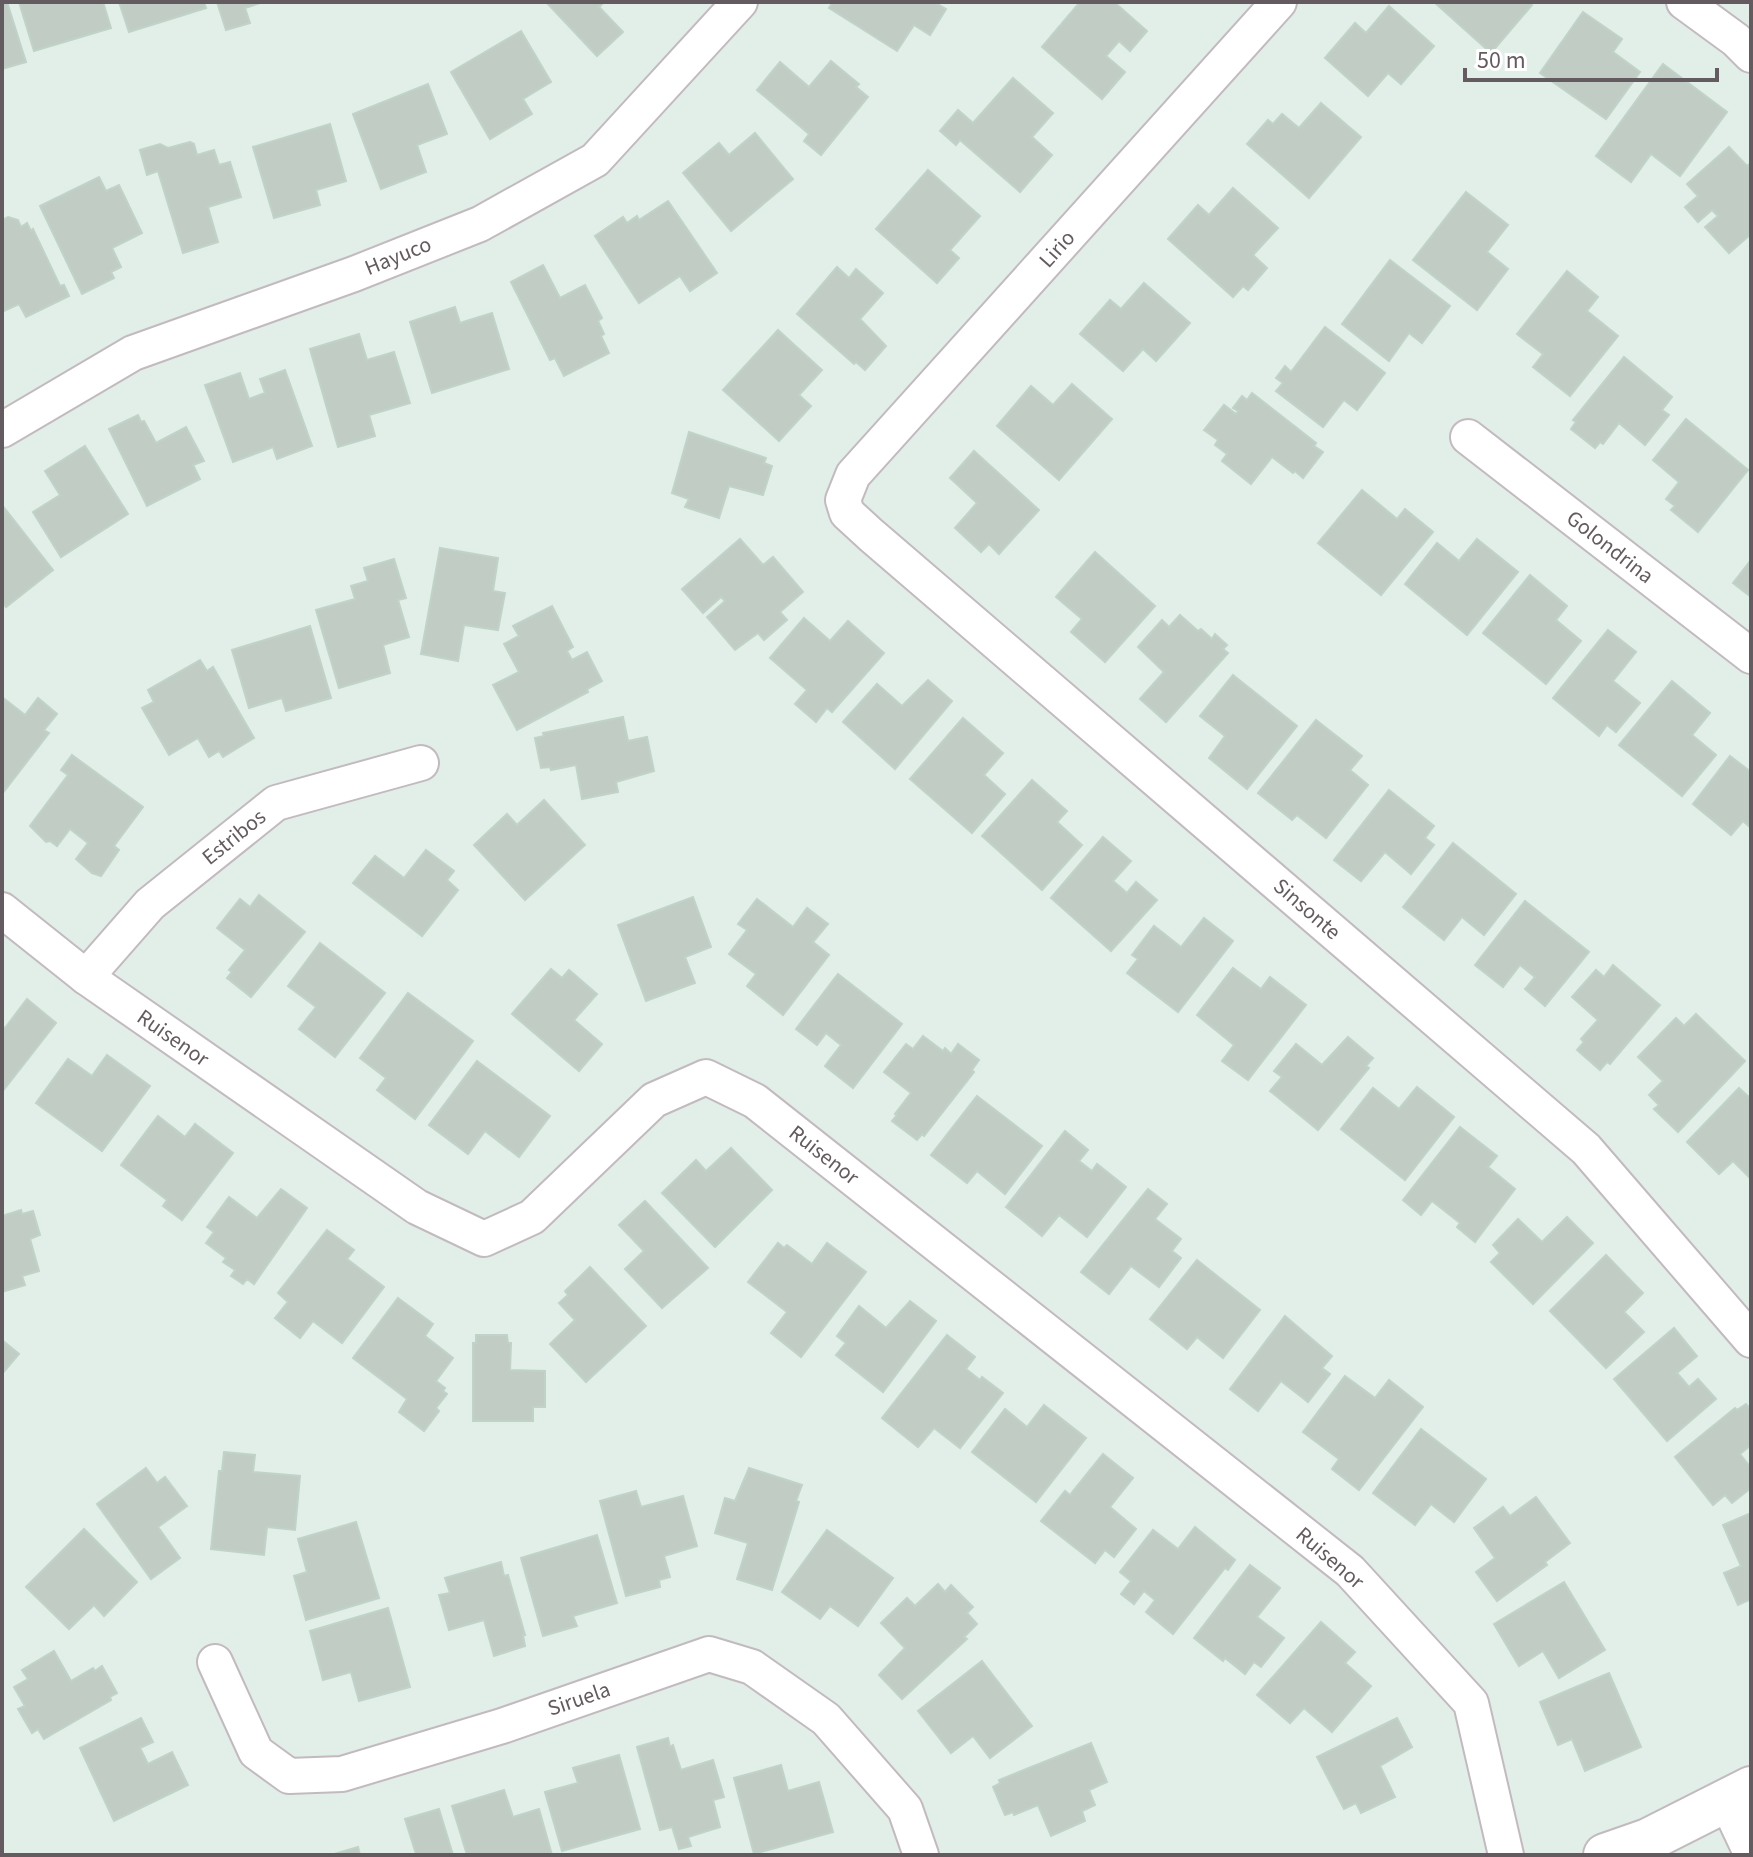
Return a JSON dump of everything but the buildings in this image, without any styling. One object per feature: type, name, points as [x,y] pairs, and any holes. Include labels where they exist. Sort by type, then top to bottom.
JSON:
[{"type":"street","name":"Hayuco","points":[[2,430],[133,353],[354,274],[480,224],[595,160],[740,2]]},
{"type":"street","name":"Lirio","points":[[843,500],[853,475],[1279,2]]},
{"type":"street","points":[[1684,2],[1736,40],[1751,55]]},
{"type":"street","name":"Golondrina","points":[[1468,437],[1751,656]]},
{"type":"street","name":"Sinsonte","points":[[843,500],[847,513],[871,535],[1586,1149],[1751,1340]]},
{"type":"street","name":"Estribos","points":[[86,977],[150,904],[276,803],[421,763]]},
{"type":"street","name":"Ruisenor","points":[[2,910],[86,977],[417,1207],[484,1239],[532,1217],[654,1100],[706,1077],[755,1101],[1350,1571],[1471,1703],[1506,1855]]},
{"type":"street","name":"Siruela","points":[[215,1662],[256,1752],[289,1776],[342,1774],[502,1726],[709,1654],[752,1667],[826,1719],[905,1809],[921,1855]]},
{"type":"street","points":[[1605,1855],[1648,1840],[1738,1794],[1751,1853]]}]
